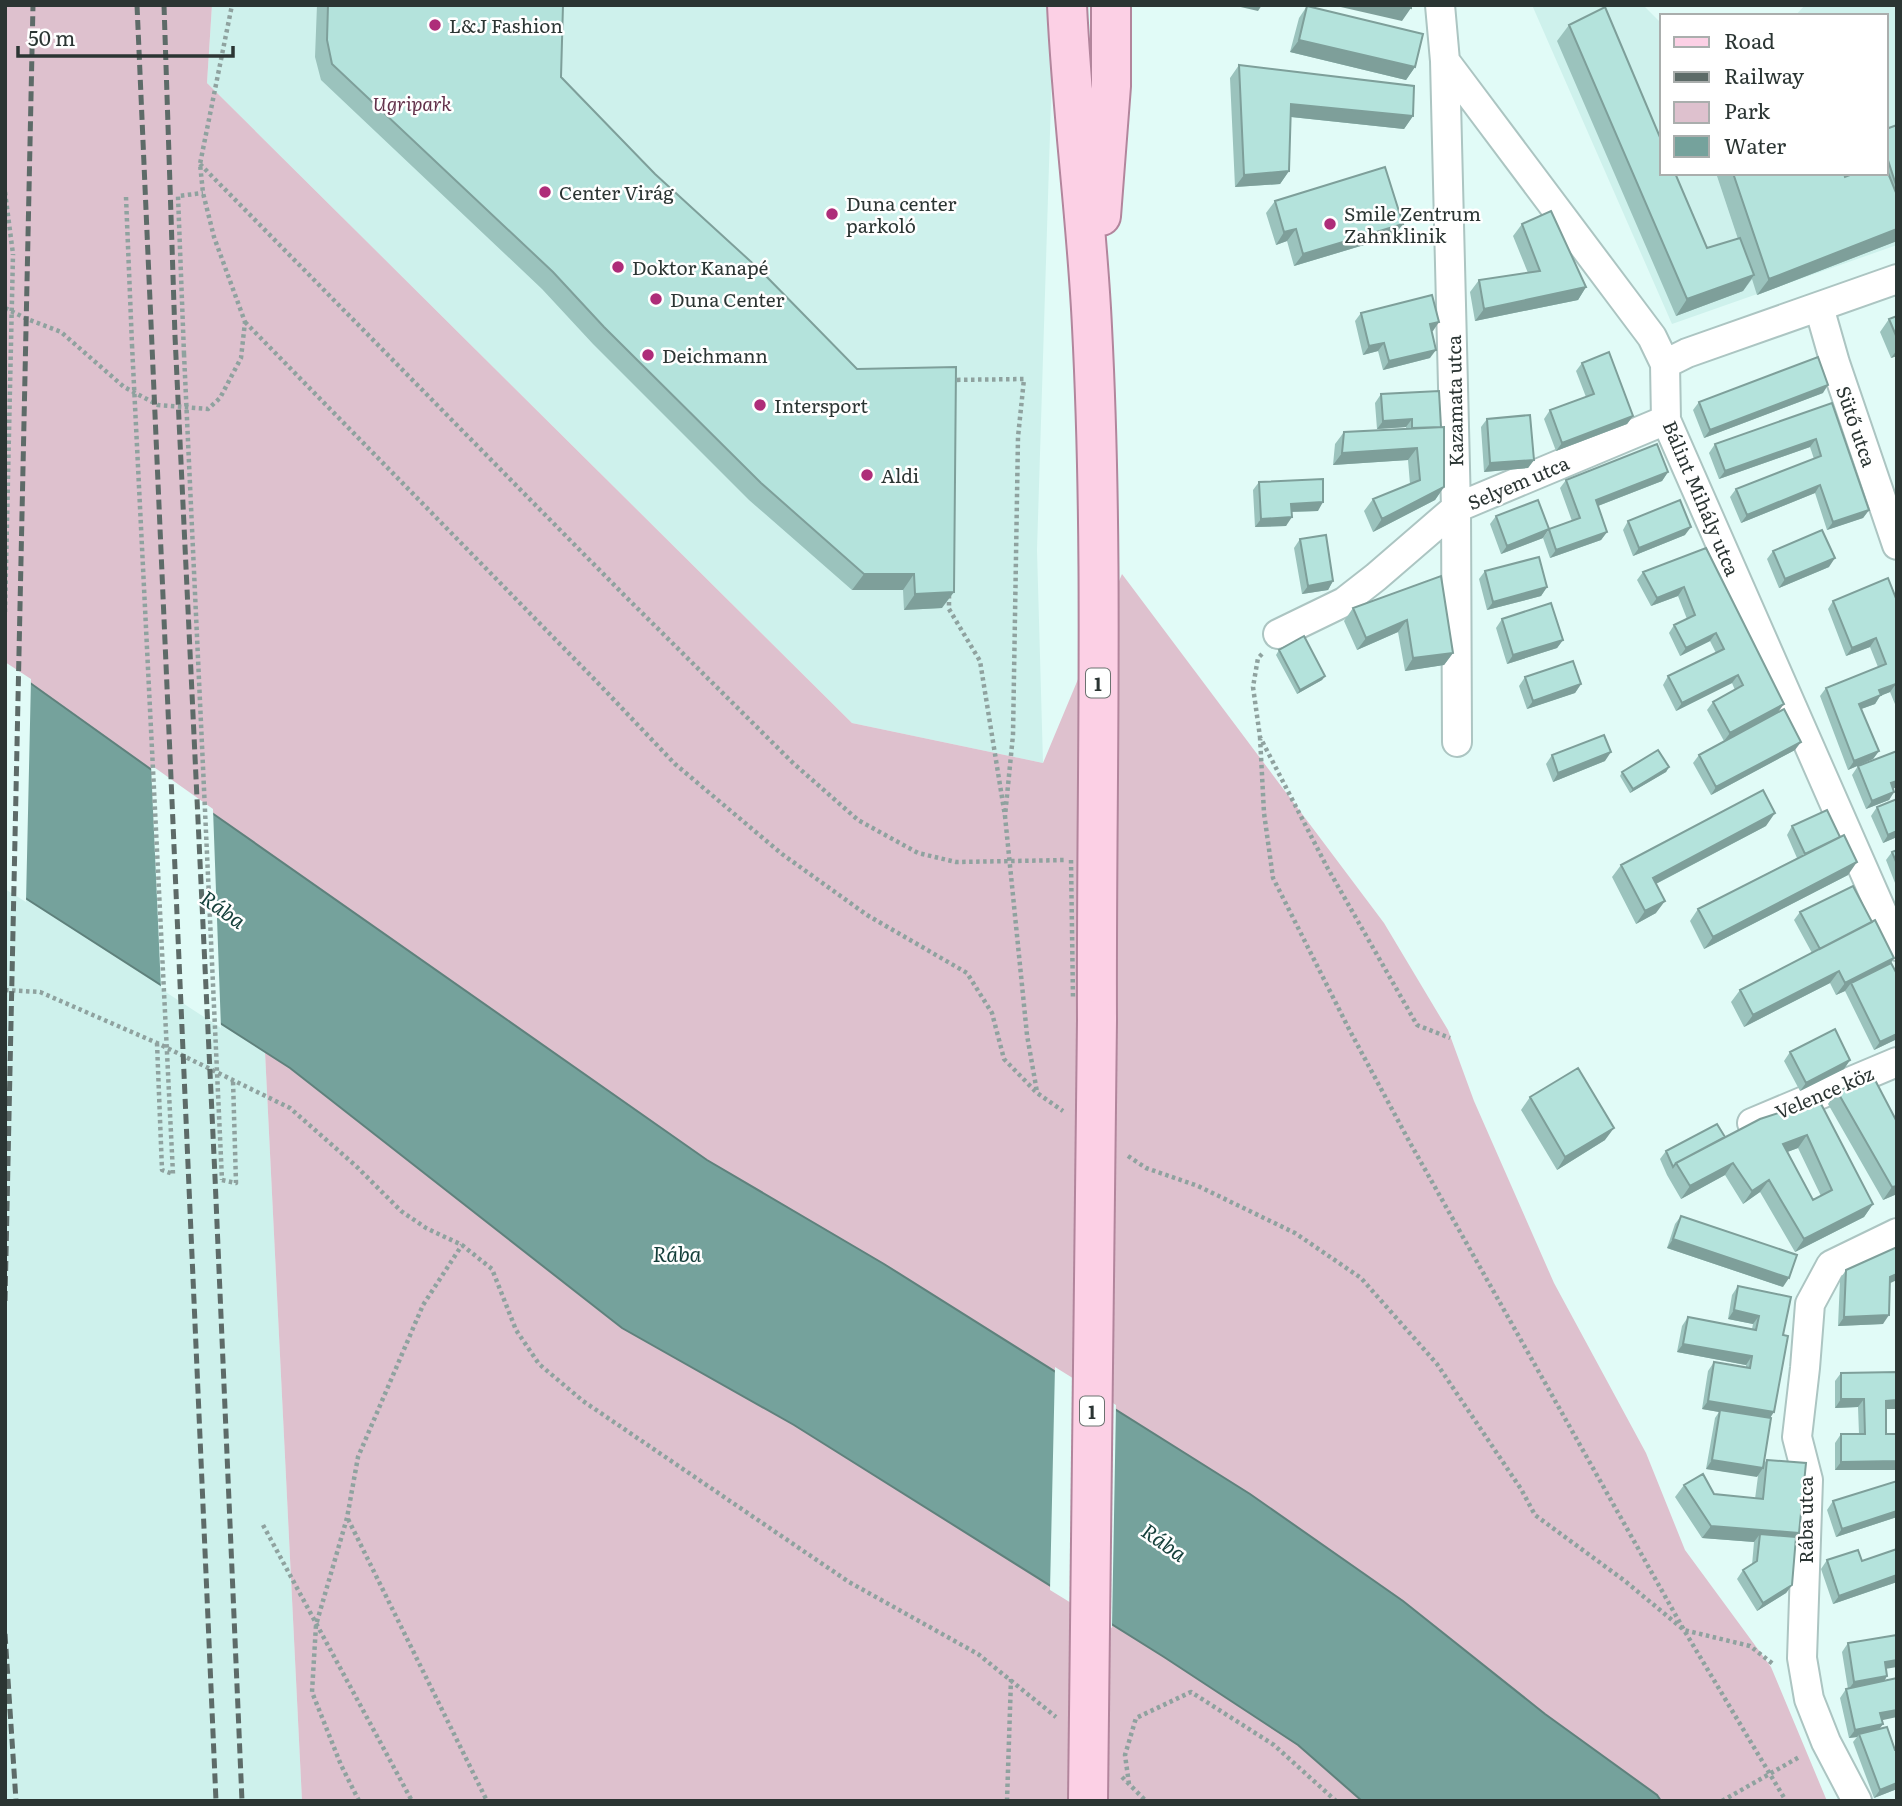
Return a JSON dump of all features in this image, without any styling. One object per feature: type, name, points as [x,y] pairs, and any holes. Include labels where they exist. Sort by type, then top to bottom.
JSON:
[{"type":"main road","name":"1","points":[[1067,5],[1070,73],[1092,326],[1097,518],[1097,1020],[1088,1801]]},
{"type":"main road","name":"1","points":[[1092,326],[1111,86],[1111,5]]},
{"type":"street","points":[[1440,5],[1445,61]]},
{"type":"street","name":"Bálint Mihály utca","points":[[1445,61],[1652,337],[1665,365],[1666,420],[1897,946]]},
{"type":"street","name":"Kazamata utca","points":[[1445,61],[1456,508],[1457,742]]},
{"type":"street","points":[[1665,365],[1687,353],[1897,279]]},
{"type":"street","name":"Sütő utca","points":[[1819,307],[1835,363],[1897,545]]},
{"type":"street","name":"Selyem utca","points":[[1278,634],[1344,602],[1456,508],[1666,420]]},
{"type":"street","name":"Velence köz","points":[[1752,1123],[1897,1062]]},
{"type":"street","name":"Rába utca","points":[[1857,1801],[1826,1742],[1809,1699],[1802,1658],[1808,1480],[1797,1437],[1810,1304],[1831,1265],[1897,1233]]},
{"type":"path","points":[[232,5],[200,164],[203,193],[214,237],[245,322],[675,764],[782,854],[856,907],[967,974],[992,1013],[1004,1059],[1037,1093],[1027,1035],[1005,816],[980,661],[949,609],[949,584]]},
{"type":"path","points":[[200,164],[793,763],[858,820],[918,853],[956,862],[1071,860]]},
{"type":"path","points":[[5,192],[13,254],[5,612]]},
{"type":"path","points":[[203,193],[178,196],[222,1180],[236,1183],[233,1080]]},
{"type":"path","points":[[126,197],[173,1174],[162,1170],[157,1043]]},
{"type":"path","points":[[5,308],[61,332],[124,387],[158,405],[208,409],[220,398],[241,358],[245,322]]},
{"type":"path","points":[[950,380],[1024,379],[1018,437],[1013,736],[1005,816]]},
{"type":"path","points":[[1278,634],[1258,658],[1253,687],[1260,737],[1264,813],[1273,878],[1349,1031],[1409,1141],[1684,1630],[1786,1801]]},
{"type":"path","points":[[1260,737],[1327,867],[1417,1025],[1450,1038]]},
{"type":"path","points":[[5,990],[40,992],[157,1043],[290,1108],[356,1166],[401,1211],[426,1228],[462,1245],[492,1269],[516,1330],[539,1364],[583,1401],[849,1582],[978,1654],[1062,1722]]},
{"type":"path","points":[[1146,1168],[1198,1186],[1295,1233],[1361,1278],[1437,1364],[1521,1489],[1535,1515],[1625,1581],[1684,1630],[1750,1646],[1778,1668],[1809,1699]]},
{"type":"path","points":[[359,1801],[341,1765],[312,1692],[316,1625],[347,1518],[358,1457],[423,1305],[462,1245]]},
{"type":"path","points":[[347,1518],[487,1801]]},
{"type":"path","points":[[263,1525],[412,1801]]},
{"type":"path","points":[[1007,1801],[1011,1679]]},
{"type":"path","points":[[1129,1784],[1125,1755],[1136,1718],[1191,1692],[1274,1745],[1336,1801]]},
{"type":"path","points":[[1722,1801],[1826,1742]]},
{"type":"path","points":[[1120,1775],[1146,1801]]},
{"type":"shaded area","points":[[212,5],[1054,5],[1037,550],[1043,763],[852,723],[207,83]]},
{"type":"shaded area","points":[[1532,5],[1643,5],[1660,22],[1660,175],[1888,175],[1888,14],[1797,14],[1805,5],[1897,5],[1897,245],[1672,324]]},
{"type":"shaded area","points":[[5,885],[265,1052],[302,1801],[5,1801]]},
{"type":"green space","points":[[5,5],[212,5],[207,83],[852,723],[1043,763],[1122,574],[1384,923],[1448,1030],[1474,1101],[1554,1283],[1646,1453],[1685,1550],[1771,1667],[1827,1801],[1661,1801],[1657,1795],[1545,1714],[1403,1601],[1250,1494],[884,1264],[707,1160],[5,665]]},
{"type":"green space","points":[[265,1052],[290,1068],[622,1328],[794,1425],[1164,1657],[1298,1745],[1362,1801],[302,1801]]},
{"type":"water","name":"Rába","points":[[5,665],[707,1160],[884,1264],[1250,1494],[1403,1601],[1545,1714],[1657,1795],[1661,1801],[1362,1801],[1298,1745],[1164,1657],[794,1425],[622,1328],[290,1068],[5,885]]},
{"type":"pier","points":[[5,662],[31,679],[26,902],[5,889]]},
{"type":"pier","points":[[151,765],[213,809],[221,1028],[161,989]]},
{"type":"pier","points":[[1055,1367],[1116,1405],[1112,1628],[1050,1590]]},
{"type":"building","name":"Duna Center","points":[[328,5],[563,5],[561,77],[655,174],[760,270],[857,369],[956,367],[954,592],[915,594],[914,574],[864,574],[761,483],[604,327],[553,272],[332,64],[327,40]]},
{"type":"building","points":[[1307,6],[1423,34],[1415,67],[1299,40]]},
{"type":"building","points":[[1605,7],[1660,137],[1660,175],[1676,175],[1707,248],[1740,238],[1754,275],[1687,299],[1569,25]]},
{"type":"building","points":[[1239,65],[1414,86],[1413,116],[1291,104],[1289,171],[1244,175]]},
{"type":"building","points":[[1897,125],[1897,188],[1888,160],[1888,128]]},
{"type":"building","name":"Smile Zentrum Zahnklinik","points":[[1385,167],[1403,224],[1303,254],[1296,229],[1284,232],[1275,201]]},
{"type":"building","points":[[1888,173],[1897,195],[1897,229],[1769,279],[1734,175],[1845,177]]},
{"type":"building","points":[[1551,211],[1586,287],[1484,309],[1479,280],[1540,271],[1522,224]]},
{"type":"building","points":[[1432,295],[1439,322],[1430,324],[1436,350],[1389,361],[1384,343],[1369,346],[1361,313]]},
{"type":"building","points":[[1897,316],[1897,338],[1889,319]]},
{"type":"building","points":[[1609,352],[1633,416],[1562,443],[1550,410],[1594,394],[1582,363]]},
{"type":"building","points":[[1818,357],[1828,385],[1710,430],[1699,402]]},
{"type":"building","points":[[1439,391],[1441,427],[1412,428],[1412,419],[1383,421],[1381,394]]},
{"type":"building","points":[[1832,403],[1869,510],[1833,522],[1820,485],[1747,515],[1736,489],[1821,456],[1816,439],[1725,471],[1715,444]]},
{"type":"building","points":[[1530,415],[1534,460],[1490,463],[1487,419]]},
{"type":"building","points":[[1444,427],[1444,487],[1382,519],[1373,499],[1420,480],[1417,448],[1342,453],[1344,432]]},
{"type":"building","points":[[1657,444],[1668,472],[1596,500],[1607,532],[1556,550],[1549,529],[1580,518],[1566,480]]},
{"type":"building","points":[[1323,479],[1323,502],[1291,504],[1292,517],[1261,519],[1259,482]]},
{"type":"building","points":[[1538,500],[1549,529],[1507,546],[1496,516]]},
{"type":"building","points":[[1680,500],[1691,527],[1639,548],[1628,521]]},
{"type":"building","points":[[1822,530],[1835,558],[1785,579],[1773,551]]},
{"type":"building","points":[[1326,535],[1333,581],[1308,586],[1300,539]]},
{"type":"building","points":[[1706,548],[1784,704],[1730,733],[1713,702],[1743,685],[1738,675],[1682,703],[1668,676],[1724,649],[1716,633],[1686,648],[1674,625],[1695,615],[1684,587],[1657,598],[1643,572]]},
{"type":"building","points":[[1539,557],[1547,587],[1493,602],[1485,571]]},
{"type":"building","points":[[1441,576],[1453,653],[1413,658],[1407,620],[1366,638],[1353,608]]},
{"type":"building","points":[[1888,578],[1897,601],[1897,685],[1879,690],[1881,695],[1859,704],[1879,751],[1854,761],[1826,688],[1886,664],[1876,638],[1852,648],[1833,601]]},
{"type":"building","points":[[1551,603],[1563,640],[1513,655],[1502,619]]},
{"type":"building","points":[[1304,636],[1325,676],[1300,690],[1279,650]]},
{"type":"building","points":[[1573,661],[1581,684],[1533,701],[1525,677]]},
{"type":"building","points":[[1784,709],[1801,742],[1716,787],[1699,755]]},
{"type":"building","points":[[1604,735],[1611,752],[1558,773],[1552,755]]},
{"type":"building","points":[[1658,750],[1669,767],[1633,789],[1622,772]]},
{"type":"building","points":[[1897,751],[1897,781],[1891,783],[1894,792],[1872,801],[1858,766]]},
{"type":"building","points":[[1763,790],[1775,813],[1653,878],[1665,901],[1645,911],[1621,865]]},
{"type":"building","points":[[1897,799],[1897,831],[1888,835],[1877,807]]},
{"type":"building","points":[[1827,810],[1840,837],[1805,854],[1792,826]]},
{"type":"building","points":[[1844,835],[1857,862],[1713,937],[1698,909]]},
{"type":"building","points":[[1897,850],[1897,864],[1892,852]]},
{"type":"building","points":[[1853,886],[1872,922],[1820,949],[1800,912]]},
{"type":"building","points":[[1875,920],[1894,958],[1845,983],[1839,971],[1753,1015],[1740,990]]},
{"type":"building","points":[[1891,963],[1897,974],[1897,1034],[1880,1042],[1851,983]]},
{"type":"building","points":[[1835,1029],[1850,1060],[1806,1083],[1790,1052]]},
{"type":"building","points":[[1578,1068],[1614,1128],[1565,1157],[1530,1097]]},
{"type":"building","points":[[1874,1078],[1897,1122],[1897,1186],[1892,1187],[1837,1091]]},
{"type":"building","points":[[1819,1100],[1873,1204],[1804,1239],[1769,1180],[1752,1191],[1733,1163],[1690,1186],[1676,1163],[1760,1119]],"holes":[[[1807,1135],[1832,1190],[1813,1200],[1783,1144]]]},
{"type":"building","points":[[1717,1124],[1725,1137],[1673,1167],[1666,1151]]},
{"type":"building","points":[[1681,1216],[1797,1255],[1789,1278],[1673,1239]]},
{"type":"building","points":[[1897,1247],[1897,1274],[1890,1277],[1889,1315],[1844,1317],[1846,1270]]},
{"type":"building","points":[[1738,1286],[1791,1297],[1783,1335],[1788,1336],[1774,1412],[1708,1401],[1714,1362],[1750,1368],[1752,1356],[1683,1344],[1688,1317],[1756,1330],[1759,1316],[1734,1310]]},
{"type":"building","points":[[1897,1372],[1897,1400],[1886,1401],[1886,1434],[1897,1434],[1897,1461],[1841,1462],[1841,1434],[1865,1434],[1864,1399],[1841,1399],[1841,1373]]},
{"type":"building","points":[[1720,1410],[1771,1418],[1763,1468],[1712,1460]]},
{"type":"building","points":[[1767,1460],[1806,1463],[1799,1533],[1711,1526],[1684,1485],[1703,1474],[1714,1494],[1763,1499]]},
{"type":"building","points":[[1897,1481],[1897,1511],[1842,1529],[1833,1501]]},
{"type":"building","points":[[1760,1534],[1796,1537],[1792,1585],[1763,1603],[1743,1570],[1757,1561]]},
{"type":"building","points":[[1897,1549],[1897,1575],[1839,1596],[1827,1560],[1858,1550],[1862,1561]]},
{"type":"building","points":[[1897,1635],[1897,1660],[1885,1662],[1887,1676],[1854,1682],[1848,1643]]},
{"type":"building","points":[[1897,1678],[1897,1710],[1880,1713],[1883,1724],[1855,1730],[1846,1689]]},
{"type":"building","points":[[1887,1727],[1897,1750],[1897,1783],[1880,1790],[1859,1734]]},
{"type":"railway","points":[[5,1301],[33,5]]},
{"type":"railway","points":[[137,5],[216,1801]]},
{"type":"railway","points":[[164,5],[175,336],[242,1801]]},
{"type":"railway","points":[[5,1634],[16,1801]]},
{"type":"place","name":"L&J Fashion","points":[[435,25]]},
{"type":"place","name":"Center Virág","points":[[545,192]]},
{"type":"place","name":"Duna center parkoló","points":[[832,214]]},
{"type":"place","name":"Smile Zentrum Zahnklinik","points":[[1330,224]]},
{"type":"place","name":"Doktor Kanapé","points":[[618,267]]},
{"type":"place","name":"Duna Center","points":[[656,299]]},
{"type":"place","name":"Deichmann","points":[[648,355]]},
{"type":"place","name":"Intersport","points":[[760,405]]},
{"type":"place","name":"Aldi","points":[[867,475]]},
{"type":"park label","name":"Ugripark","points":[[412,103]]}]
